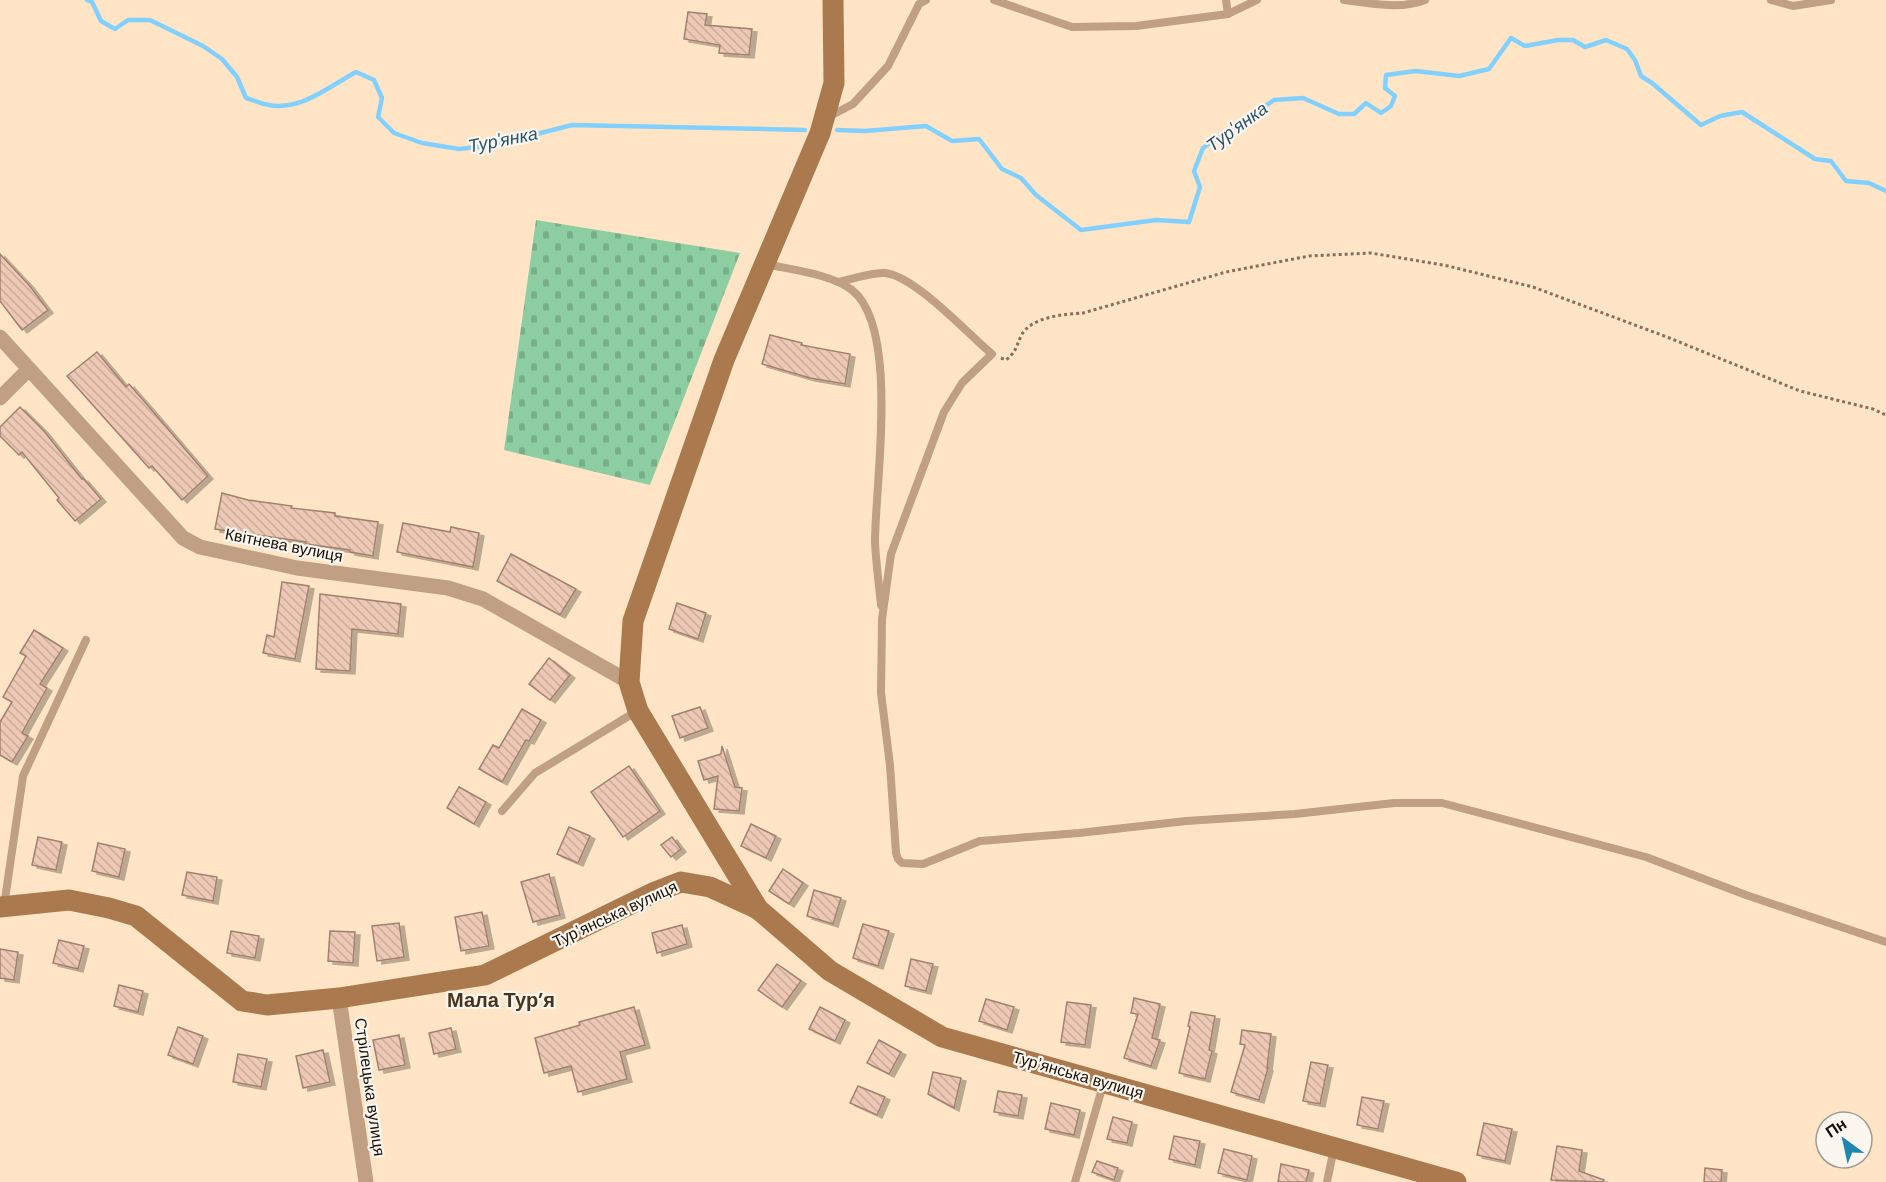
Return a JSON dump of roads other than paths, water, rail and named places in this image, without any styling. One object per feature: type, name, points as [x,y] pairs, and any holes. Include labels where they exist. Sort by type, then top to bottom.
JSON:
[{"type":"street","points":[[758,909],[638,711],[629,682],[633,621],[724,360],[820,133],[834,83],[833,0]]},
{"type":"street","name":"Квітнева вулиця","points":[[0,337],[183,538],[200,547],[297,568],[448,588],[483,599],[629,682]]},
{"type":"street","points":[[0,398],[28,369]]},
{"type":"street","name":"Турʼянська вулиця","points":[[2,907],[69,900],[136,916],[242,1001],[267,1005],[339,998],[485,975],[655,892],[681,882],[710,887],[758,909],[830,970],[942,1037],[1456,1182]]},
{"type":"street","name":"Стрілецька вулиця","points":[[339,998],[366,1182]]},
{"type":"lane","points":[[824,119],[853,104],[888,66],[919,4],[926,0]]},
{"type":"lane","points":[[994,0],[1072,27],[1136,26],[1228,14],[1257,0]]},
{"type":"lane","points":[[1226,0],[1228,14]]},
{"type":"lane","points":[[1344,0],[1385,5],[1415,4],[1425,0]]},
{"type":"lane","points":[[1771,0],[1793,6],[1831,0]]},
{"type":"lane","points":[[764,264],[839,282],[853,291],[862,301],[873,322],[883,412],[875,543],[882,619],[881,693],[890,765],[896,853],[902,863],[923,864],[980,841],[1186,821],[1295,814],[1394,803],[1442,803],[1646,857],[1746,895],[1886,942]]},
{"type":"lane","points":[[839,282],[884,273],[906,280],[929,297],[992,354],[962,383],[944,412],[891,554],[882,619]]},
{"type":"lane","points":[[2,907],[23,776],[86,640]]},
{"type":"lane","points":[[502,811],[535,773],[638,711]]},
{"type":"lane","points":[[1075,1182],[1104,1082]]},
{"type":"lane","points":[[1327,1182],[1334,1147]]},
{"type":"waterway","name":"Тур'янка","points":[[87,0],[92,2],[101,21],[115,29],[128,20],[150,20],[203,46],[222,59],[237,77],[246,98],[263,104],[281,106],[304,101],[356,72],[374,80],[382,98],[378,117],[394,133],[422,143],[459,149],[494,145],[572,125],[805,130]]},
{"type":"waterway","name":"Тур'янка","points":[[837,130],[865,131],[926,126],[952,141],[979,139],[1002,169],[1021,178],[1036,195],[1081,230],[1156,220],[1189,222],[1200,187],[1194,171],[1203,148],[1274,100],[1303,98],[1339,114],[1354,114],[1366,103],[1381,113],[1391,106],[1395,96],[1385,88],[1386,75],[1416,71],[1459,76],[1489,69],[1511,38],[1525,46],[1558,40],[1573,40],[1585,47],[1606,40],[1627,49],[1635,60],[1641,76],[1701,125],[1720,116],[1742,112],[1815,159],[1831,161],[1846,181],[1869,183],[1886,191]]},
{"type":"district","name":"Мала Тур’я","points":[[501,1000]]}]
